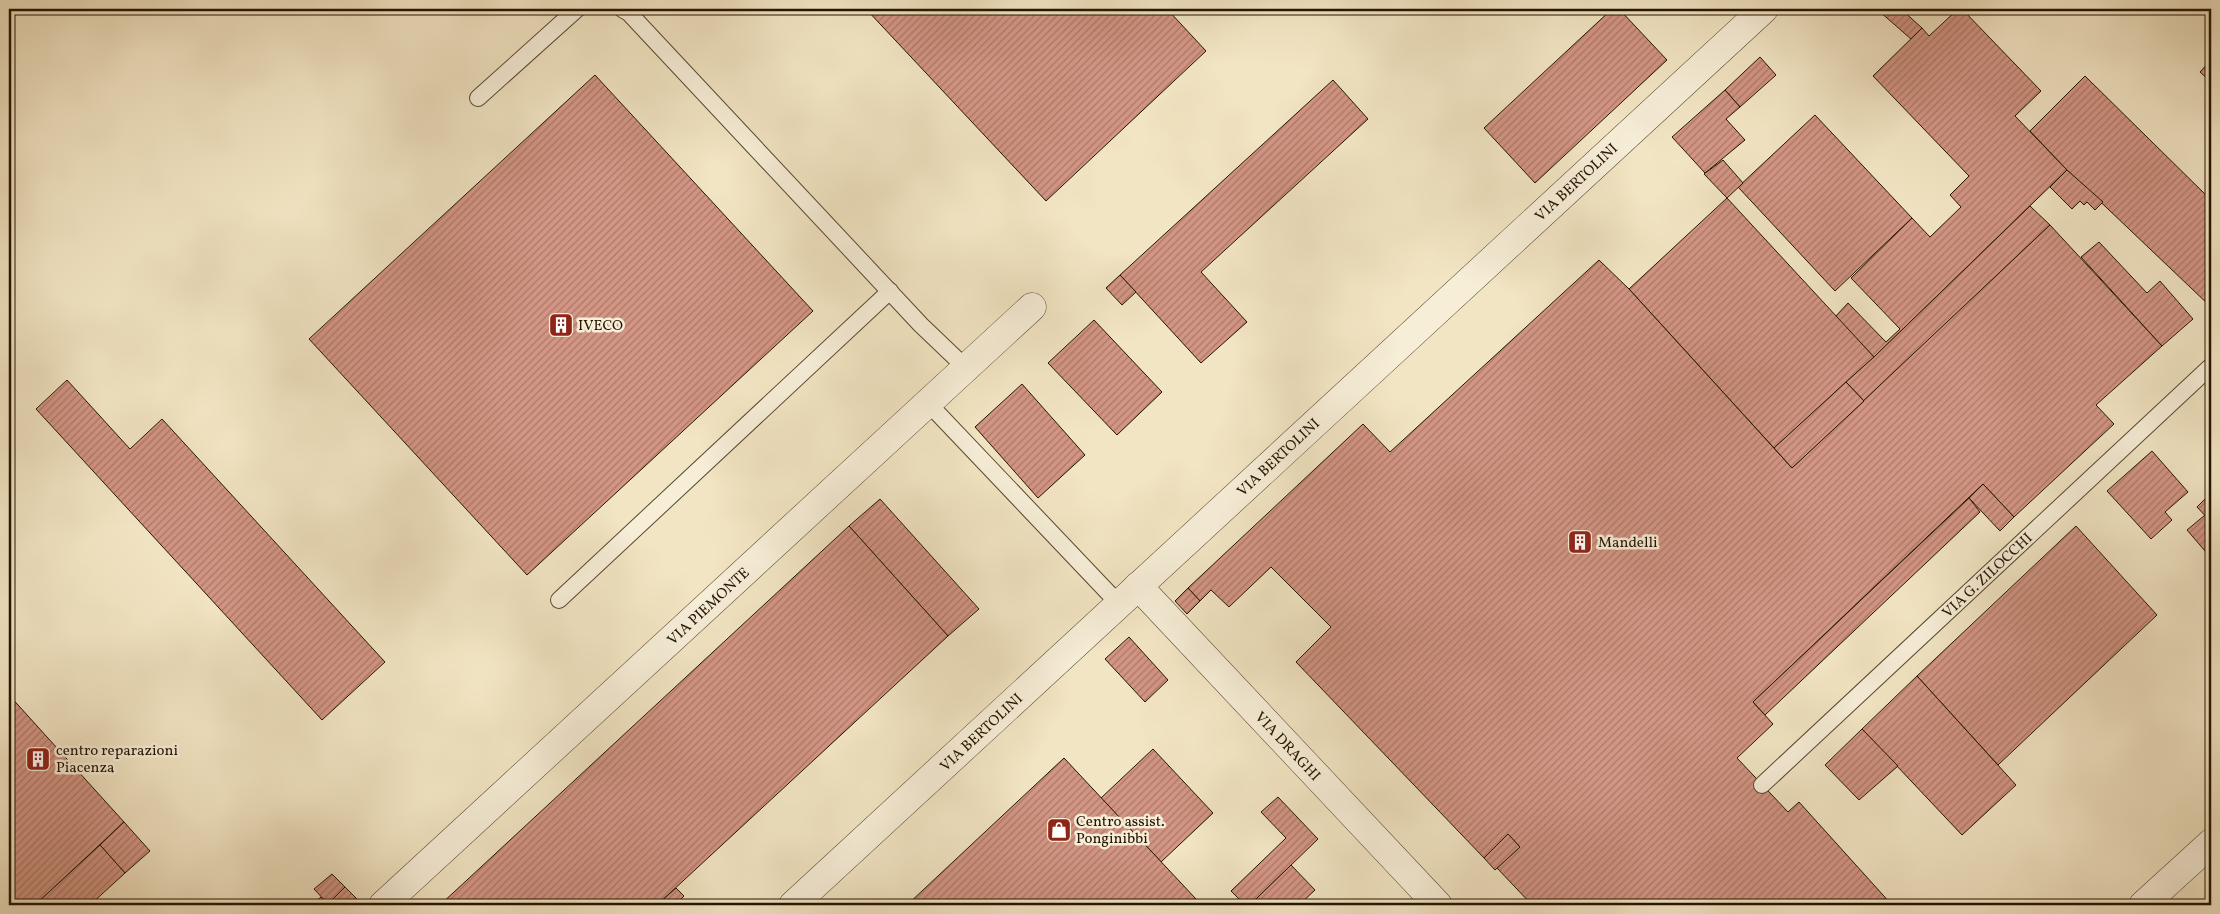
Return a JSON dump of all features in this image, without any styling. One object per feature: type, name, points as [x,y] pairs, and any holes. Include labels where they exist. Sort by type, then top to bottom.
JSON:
[{"type":"street","name":"VIA BERTOLINI","points":[[793,905],[1764,9]]},
{"type":"street","name":"VIA PIEMONTE","points":[[383,905],[1032,307]]},
{"type":"street","name":"VIA DRAGHI","points":[[1138,586],[1438,905]]},
{"type":"street","points":[[2143,905],[2211,843]]},
{"type":"lane","points":[[478,98],[577,9]]},
{"type":"lane","points":[[622,9],[636,20],[921,326],[966,368]]},
{"type":"lane","points":[[559,600],[890,292]]},
{"type":"lane","name":"VIA G. ZILOCCHI","points":[[1762,785],[2211,366]]},
{"type":"lane","points":[[928,403],[1118,604]]},
{"type":"path","points":[[2206,905],[2211,900]]},
{"type":"building","points":[[866,9],[1167,9],[1206,51],[1046,201]]},
{"type":"building","points":[[1612,9],[1619,9],[1667,60],[1535,183],[1484,128]]},
{"type":"building","points":[[1880,9],[1901,9],[1922,28],[1911,39],[1879,11]]},
{"type":"building","points":[[1958,9],[1962,9],[2041,91],[2015,116],[2067,170],[1874,357],[1835,317],[1848,303],[1886,342],[1900,329],[1851,278],[1912,218],[1930,237],[1961,207],[1950,195],[1969,176],[1873,76],[1922,28],[1929,36]]},
{"type":"building","points":[[1760,57],[1776,75],[1740,107],[1725,90]]},
{"type":"building","points":[[2211,60],[2211,82],[2200,72]]},
{"type":"building","name":"IVECO","points":[[595,75],[813,311],[527,575],[309,339]]},
{"type":"building","points":[[2085,76],[2211,200],[2211,307],[2067,170],[2030,131]]},
{"type":"building","points":[[1333,80],[1368,119],[1201,272],[1247,322],[1201,363],[1120,275]]},
{"type":"building","points":[[1725,90],[1740,107],[1726,119],[1745,140],[1705,173],[1672,137]]},
{"type":"building","points":[[1815,115],[1912,218],[1835,291],[1738,187]]},
{"type":"building","points":[[1723,160],[1743,183],[1727,198],[1704,174]]},
{"type":"building","points":[[2067,170],[2103,202],[2095,210],[2087,202],[2084,205],[2080,201],[2072,209],[2050,187]]},
{"type":"building","points":[[1727,198],[1874,357],[1774,448],[1629,289]]},
{"type":"building","points":[[2030,206],[2050,225],[1864,401],[1846,382]]},
{"type":"building","name":"Mandelli","points":[[2050,225],[2162,346],[2096,405],[2114,424],[2014,517],[1983,484],[1753,702],[1773,724],[1737,758],[1788,812],[1799,802],[1892,905],[1532,905],[1497,868],[1520,847],[1508,834],[1484,858],[1296,662],[1331,627],[1271,567],[1229,607],[1211,590],[1200,601],[1188,588],[1363,424],[1390,452],[1599,260],[1629,289],[1792,468]]},
{"type":"building","points":[[2099,242],[2147,293],[2160,281],[2193,319],[2162,346],[2081,257]]},
{"type":"building","points":[[1120,275],[1136,292],[1122,305],[1106,288]]},
{"type":"building","points":[[1094,320],[1162,392],[1117,435],[1048,363]]},
{"type":"building","points":[[67,380],[130,449],[162,419],[385,662],[322,720],[36,409]]},
{"type":"building","points":[[1846,382],[1864,401],[1792,468],[1774,448]]},
{"type":"building","points":[[1022,384],[1085,455],[1038,498],[975,427]]},
{"type":"building","points":[[2152,451],[2188,492],[2165,512],[2172,520],[2151,539],[2107,491]]},
{"type":"building","points":[[1983,484],[2014,517],[2000,531],[1969,498]]},
{"type":"building","points":[[2211,493],[2211,522],[2197,507]]},
{"type":"building","points":[[1969,498],[1980,512],[1765,715],[1753,702]]},
{"type":"building","points":[[880,499],[979,609],[948,636],[849,526]]},
{"type":"building","points":[[2205,515],[2211,522],[2211,558],[2187,530]]},
{"type":"building","points":[[849,526],[948,636],[657,905],[440,905]]},
{"type":"building","points":[[2076,526],[2157,615],[1998,765],[1917,676]]},
{"type":"building","points":[[1188,588],[1200,601],[1187,614],[1175,601]]},
{"type":"building","points":[[1129,637],[1168,680],[1145,702],[1105,659]]},
{"type":"building","points":[[1917,676],[2016,785],[1962,835],[1862,729]]},
{"type":"building","name":"centro reparazioni Piacenza","points":[[9,695],[124,822],[35,905],[9,905]]},
{"type":"building","points":[[1862,729],[1898,766],[1859,800],[1825,765]]},
{"type":"building","points":[[1153,749],[1213,813],[1161,862],[1101,798]]},
{"type":"building","name":"Centro assist. Ponginibbi","points":[[1064,758],[1196,899],[1189,905],[907,905]]},
{"type":"building","points":[[1278,797],[1318,839],[1255,900],[1261,905],[1245,905],[1231,891],[1286,838],[1261,812]]},
{"type":"building","points":[[124,822],[150,851],[125,873],[100,845]]},
{"type":"building","points":[[1508,834],[1520,847],[1495,870],[1484,858]]},
{"type":"building","points":[[100,845],[125,873],[90,905],[35,905]]},
{"type":"building","points":[[1291,865],[1315,890],[1299,905],[1261,905],[1255,900]]},
{"type":"building","points":[[332,874],[345,887],[328,904],[314,889]]},
{"type":"building","points":[[345,887],[358,900],[352,905],[312,905],[321,897],[328,904]]},
{"type":"building","points":[[676,888],[684,896],[675,905],[657,905]]},
{"type":"place","name":"IVECO","points":[[561,325]]},
{"type":"place","name":"Mandelli","points":[[1580,542]]},
{"type":"place","name":"centro reparazioni Piacenza","points":[[38,759]]},
{"type":"place","name":"Centro assist. Ponginibbi","points":[[1059,830]]}]
